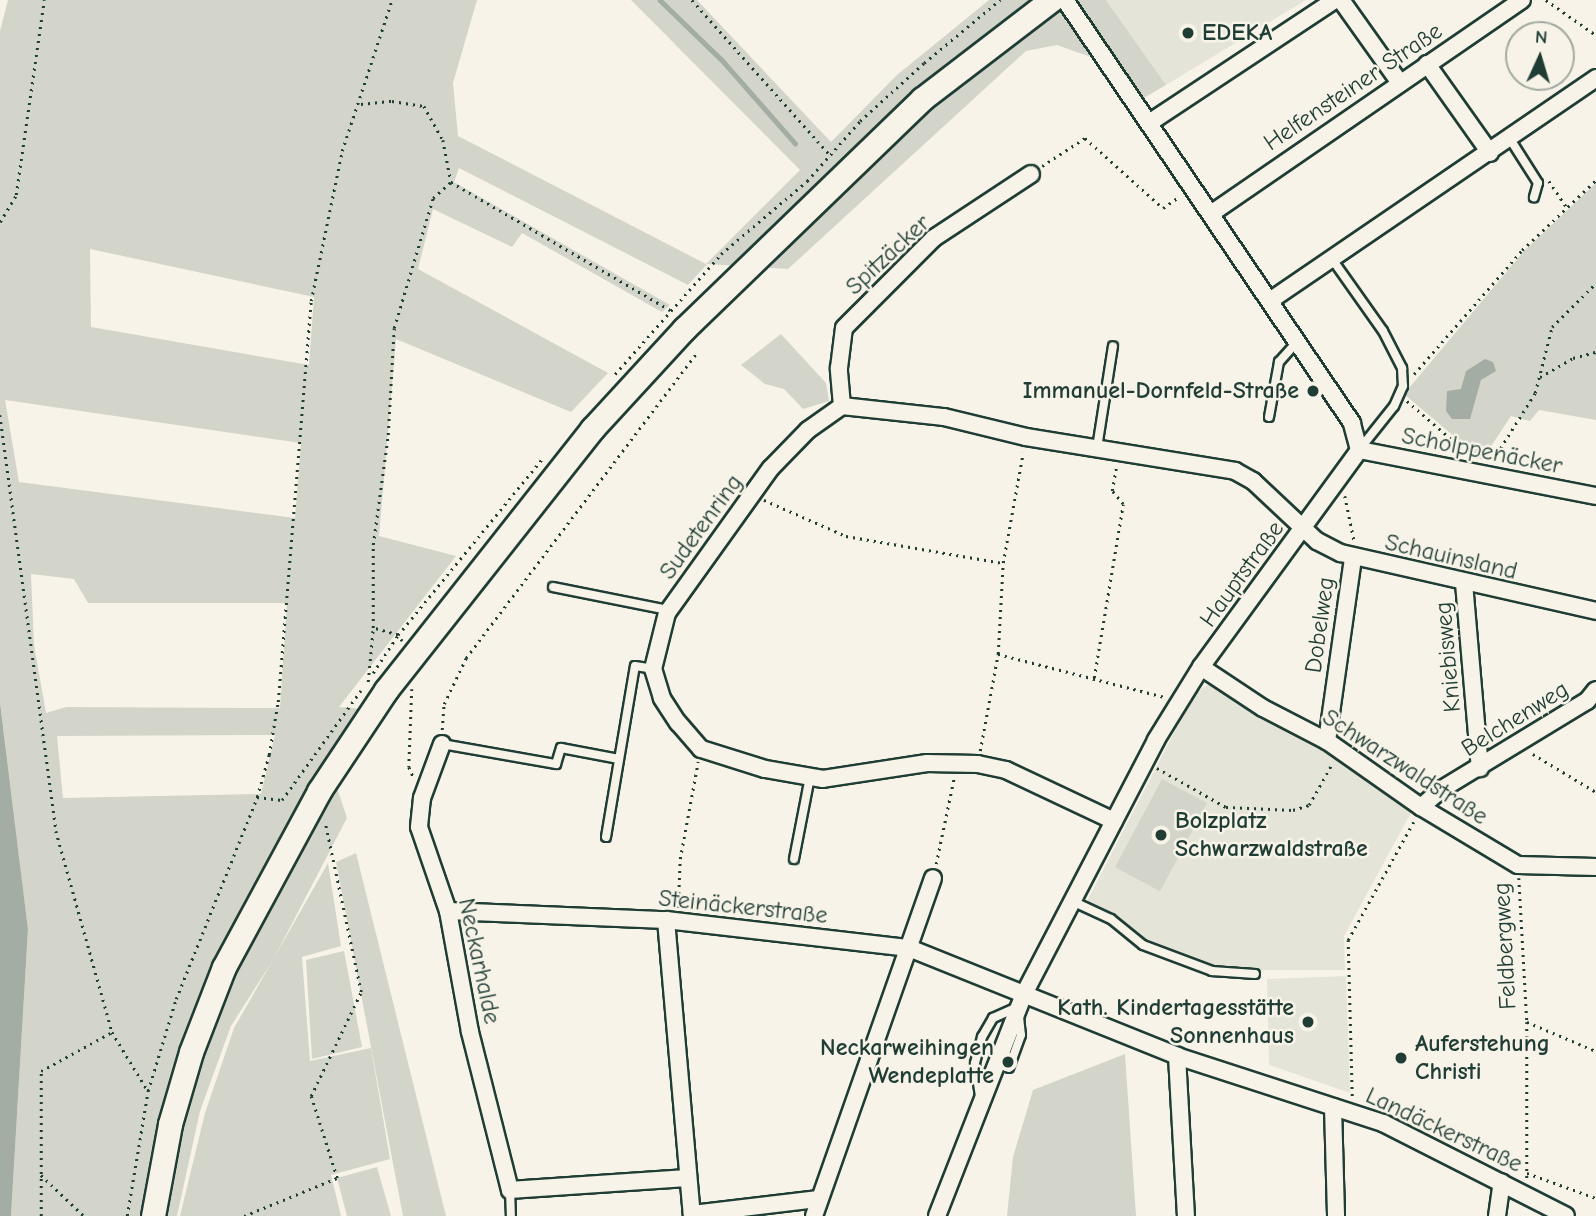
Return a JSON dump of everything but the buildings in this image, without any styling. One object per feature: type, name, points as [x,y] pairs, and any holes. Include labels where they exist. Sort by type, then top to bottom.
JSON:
[{"type":"main road","points":[[153,1216],[170,1124],[207,1007],[319,791],[413,655],[592,429],[684,329],[922,99],[1051,0]]},
{"type":"street","points":[[1065,0],[1298,341],[1352,424],[1359,450]]},
{"type":"street","points":[[1149,123],[1335,0]]},
{"type":"street","points":[[1341,0],[1399,83]]},
{"type":"street","name":"Helfensteiner Straße","points":[[1212,213],[1522,0]]},
{"type":"street","points":[[1427,64],[1490,153]]},
{"type":"street","points":[[1271,300],[1490,153],[1596,78]]},
{"type":"street","name":"Spitzäcker","points":[[842,406],[839,368],[845,328],[934,238],[1031,174]]},
{"type":"street","points":[[842,406],[944,417],[1026,437],[1236,471],[1253,481],[1303,529]]},
{"type":"street","name":"Sudetenring","points":[[701,749],[662,698],[653,669],[656,643],[668,610],[752,495],[808,430],[842,406]]},
{"type":"street","name":"Scholppenäcker","points":[[1359,450],[1596,496]]},
{"type":"street","name":"Hauptstraße","points":[[937,1216],[980,1096],[1021,1000],[1176,704],[1336,486],[1359,450]]},
{"type":"street","name":"Schauinsland","points":[[1303,529],[1317,541],[1353,558],[1596,611]]},
{"type":"street","name":"Dobelweg","points":[[1329,742],[1353,558]]},
{"type":"street","name":"Kniebisweg","points":[[1464,583],[1480,768]]},
{"type":"street","name":"Schwarzwaldstraße","points":[[1202,667],[1263,708],[1329,742],[1421,807],[1518,865],[1596,867]]},
{"type":"street","name":"Belchenweg","points":[[1421,807],[1587,701],[1596,690]]},
{"type":"street","name":"Neckarhalde","points":[[442,744],[422,798],[419,827],[448,911],[470,1032],[510,1190]]},
{"type":"street","points":[[701,749],[765,769],[810,777],[867,776],[958,762],[978,765],[1006,771],[1114,821]]},
{"type":"street","points":[[814,1216],[817,1199],[933,878]]},
{"type":"street","name":"Steinäckerstraße","points":[[448,911],[672,921],[909,948],[1021,1000]]},
{"type":"street","points":[[672,921],[687,1178],[692,1215],[817,1199]]},
{"type":"street","name":"Landäckerstraße","points":[[1021,1000],[1177,1056],[1353,1113],[1527,1193],[1566,1216]]},
{"type":"street","points":[[1177,1056],[1186,1216]]},
{"type":"street","points":[[1333,1107],[1336,1216]]},
{"type":"street","points":[[510,1190],[687,1178]]},
{"type":"street","points":[[1497,1216],[1502,1182]]},
{"type":"lane","points":[[1510,139],[1538,183],[1534,197]]},
{"type":"lane","points":[[1332,259],[1398,355],[1401,391],[1359,450]]},
{"type":"lane","points":[[1269,417],[1279,362],[1298,341]]},
{"type":"lane","points":[[1097,448],[1113,345]]},
{"type":"lane","points":[[553,587],[668,610]]},
{"type":"lane","points":[[606,837],[635,666],[653,669]]},
{"type":"lane","points":[[442,744],[556,764],[561,748],[619,758]]},
{"type":"lane","points":[[794,859],[810,777]]},
{"type":"lane","points":[[1072,901],[1111,919],[1143,945],[1176,959],[1212,971],[1255,974]]},
{"type":"lane","points":[[1009,1068],[1021,1035],[1021,1000]]},
{"type":"lane","name":"Neckarhalde","points":[[510,1190],[511,1216]]},
{"type":"path","points":[[0,222],[16,195],[44,0]]},
{"type":"path","points":[[127,1216],[148,1091],[188,961],[257,797],[278,702],[311,301],[342,151],[361,104],[392,0]]},
{"type":"path","points":[[692,0],[831,156]]},
{"type":"path","points":[[807,181],[924,63],[1000,0]]},
{"type":"path","points":[[1546,0],[1596,35]]},
{"type":"path","points":[[361,104],[391,101],[424,106],[443,140],[451,182],[670,310]]},
{"type":"path","points":[[1031,174],[1085,138],[1163,208],[1192,188]]},
{"type":"path","points":[[1596,180],[1522,250],[1401,391],[1472,457],[1483,474],[1525,413],[1540,377],[1552,327],[1596,283]]},
{"type":"path","points":[[368,682],[373,628],[373,545],[388,435],[394,328],[433,198],[451,182]]},
{"type":"path","points":[[1540,377],[1573,358],[1596,352]]},
{"type":"path","points":[[442,744],[444,704],[467,658],[697,353]]},
{"type":"path","points":[[0,415],[56,831],[112,1032],[148,1091]]},
{"type":"path","points":[[978,765],[998,654],[1003,564],[1026,437]]},
{"type":"path","points":[[1094,678],[1123,504],[1112,491],[1119,451]]},
{"type":"path","points":[[1336,486],[1348,500],[1355,528],[1353,558]]},
{"type":"path","points":[[752,495],[846,536],[1003,564]]},
{"type":"path","points":[[373,628],[398,635],[413,655],[410,766],[422,798]]},
{"type":"path","points":[[257,797],[282,800],[368,682],[398,635]]},
{"type":"path","points":[[998,654],[1156,693],[1176,704]]},
{"type":"path","points":[[1145,761],[1226,807],[1293,810],[1309,805],[1327,773],[1332,763],[1329,742]]},
{"type":"path","points":[[1518,745],[1596,792]]},
{"type":"path","points":[[672,921],[680,859],[701,749]]},
{"type":"path","points":[[933,878],[958,762]]},
{"type":"path","points":[[244,1216],[337,1178],[311,1096],[361,992],[319,791]]},
{"type":"path","points":[[1353,1113],[1348,940],[1421,807]]},
{"type":"path","name":"Feldbergweg","points":[[1518,865],[1527,1022],[1527,1193]]},
{"type":"path","points":[[1527,1022],[1596,1051]]},
{"type":"path","points":[[41,1216],[41,1071],[112,1032]]},
{"type":"path","points":[[1527,1173],[1596,1198]]},
{"type":"path","points":[[41,1175],[84,1216]]},
{"type":"shaded area","points":[[8,0],[477,0],[453,83],[458,136],[706,264],[800,170],[631,0],[697,0],[831,142],[897,75],[989,0],[1106,0],[1166,85],[1130,106],[1091,57],[1057,45],[1026,51],[788,269],[707,264],[688,285],[459,168],[454,182],[670,305],[662,312],[522,233],[512,247],[433,209],[418,269],[608,373],[571,412],[396,339],[379,536],[456,556],[339,707],[364,709],[264,866],[192,1022],[144,1216],[11,1216],[28,929],[0,703],[0,31]],"holes":[[[90,249],[314,297],[309,365],[91,327]],[[5,400],[301,443],[295,518],[19,482]],[[31,574],[74,579],[88,603],[287,603],[280,708],[66,707],[46,713],[34,645]],[[275,735],[261,794],[63,798],[57,736]]]},
{"type":"shaded area","points":[[1106,0],[1306,0],[1166,85]]},
{"type":"shaded area","points":[[1596,183],[1596,420],[1539,410],[1530,421],[1511,416],[1482,460],[1404,394],[1524,251]]},
{"type":"shaded area","points":[[781,334],[826,383],[829,401],[803,409],[784,389],[765,384],[741,365]]},
{"type":"shaded area","points":[[1485,359],[1493,362],[1496,371],[1481,380],[1470,419],[1452,419],[1446,411],[1447,391],[1461,389],[1466,371]]},
{"type":"shaded area","points":[[1210,683],[1307,738],[1413,809],[1344,936],[1345,970],[1266,970],[1196,963],[1141,938],[1086,903],[1194,694]]},
{"type":"shaded area","points":[[0,703],[28,929],[11,1216],[0,1216]]},
{"type":"shaded area","name":"Bolzplatz Schwarzwaldstraße","points":[[1162,779],[1207,803],[1160,891],[1115,867]]},
{"type":"shaded area","points":[[336,785],[347,818],[273,960],[231,1026],[200,1111],[177,1216],[165,1216],[195,1071],[240,954]]},
{"type":"shaded area","points":[[356,853],[446,1216],[403,1216],[336,862]]},
{"type":"shaded area","points":[[328,863],[341,946],[302,957],[310,1061],[371,1048],[390,1159],[331,1175],[341,1216],[180,1216],[205,1113],[234,1028]]},
{"type":"shaded area","points":[[344,951],[362,1047],[312,1059],[306,960]]},
{"type":"shaded area","name":"Kath. Kindertagesstätte Sonnenhaus","points":[[1346,976],[1350,1093],[1269,1065],[1267,979]]},
{"type":"shaded area","points":[[1125,1054],[1136,1216],[1007,1216],[1013,1157],[1033,1090]]},
{"type":"shaded area","points":[[377,1167],[391,1216],[347,1216],[337,1178]]},
{"type":"waterway","points":[[660,0],[722,60],[795,143]]},
{"type":"place","name":"EDEKA","points":[[1188,33]]},
{"type":"place","name":"Immanuel-Dornfeld-Straße","points":[[1313,391]]},
{"type":"place","name":"Bolzplatz Schwarzwaldstraße","points":[[1161,835]]},
{"type":"place","name":"Kath. Kindertagesstätte Sonnenhaus","points":[[1308,1022]]},
{"type":"place","name":"Auferstehung Christi","points":[[1401,1058]]},
{"type":"place","name":"Neckarweihingen Wendeplatte","points":[[1008,1062]]}]
